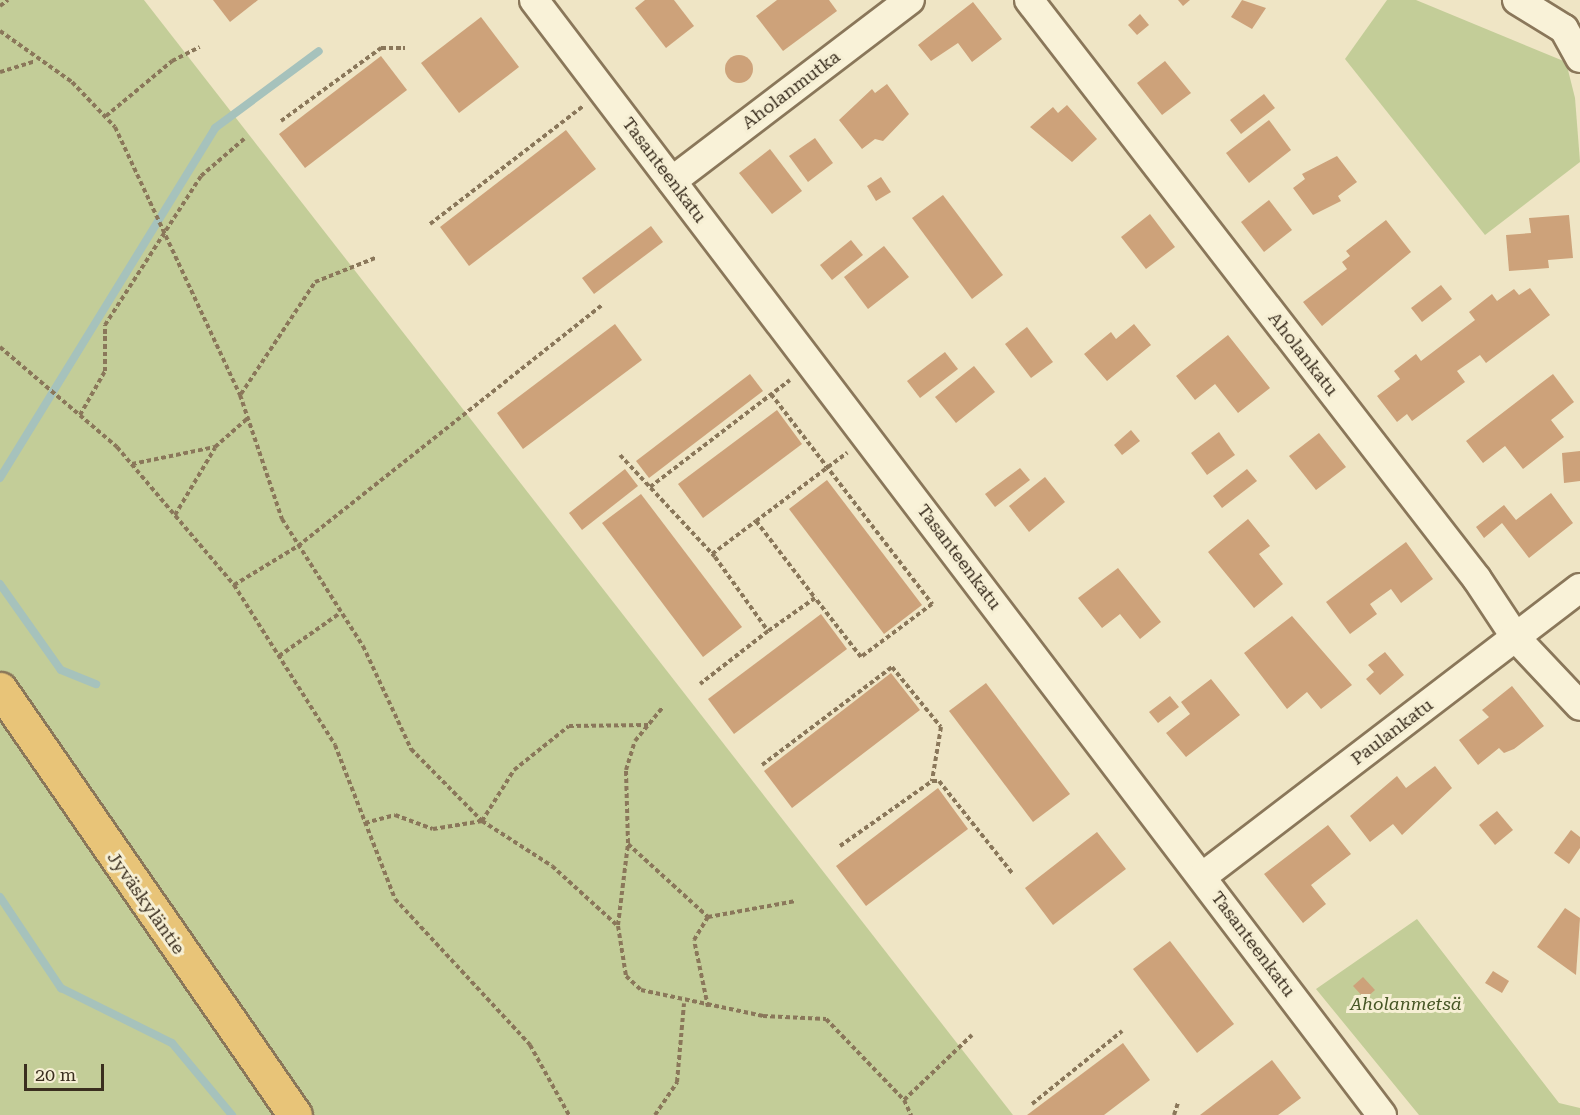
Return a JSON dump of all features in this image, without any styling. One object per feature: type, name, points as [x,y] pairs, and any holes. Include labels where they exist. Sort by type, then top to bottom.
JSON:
[{"type":"highway","name":"Jyväskyläntie","points":[[0,689],[295,1115]]},
{"type":"street","name":"Tasanteenkatu","points":[[534,0],[1203,876],[1382,1115]]},
{"type":"street","name":"Aholanmutka","points":[[672,181],[910,0]]},
{"type":"street","name":"Aholankatu","points":[[1029,0],[1477,579],[1516,638],[1580,706]]},
{"type":"street","points":[[1517,0],[1564,29],[1580,58]]},
{"type":"street","name":"Paulankatu","points":[[1203,876],[1580,588]]},
{"type":"path","points":[[0,6],[8,0]]},
{"type":"path","points":[[0,32],[36,60],[72,82],[106,116],[240,395],[282,519],[340,614],[363,646],[411,749],[482,821],[552,866],[618,926]]},
{"type":"path","points":[[106,116],[172,61],[200,48]]},
{"type":"path","points":[[281,121],[381,48],[405,48]]},
{"type":"path","points":[[0,72],[36,60]]},
{"type":"path","points":[[430,224],[588,102]]},
{"type":"path","points":[[80,415],[105,372],[105,325],[165,238],[201,177],[244,139]]},
{"type":"path","points":[[240,395],[315,282],[375,258]]},
{"type":"path","points":[[234,585],[298,546],[602,305]]},
{"type":"path","points":[[0,347],[80,415],[132,464],[234,585],[334,745],[395,899],[530,1044],[569,1115]]},
{"type":"path","points":[[650,487],[795,376]]},
{"type":"path","points":[[756,521],[861,657],[932,604],[771,394]]},
{"type":"path","points":[[175,515],[215,447],[249,417]]},
{"type":"path","points":[[132,464],[215,447]]},
{"type":"path","points":[[712,554],[852,449]]},
{"type":"path","points":[[620,454],[712,554],[768,631]]},
{"type":"path","points":[[700,684],[815,598]]},
{"type":"path","points":[[279,656],[340,614]]},
{"type":"path","points":[[762,765],[892,667],[941,727],[932,781],[840,846]]},
{"type":"path","points":[[663,707],[635,741],[626,770],[628,843],[618,926],[626,976],[641,990],[684,1003],[826,1019],[904,1100],[911,1115]]},
{"type":"path","points":[[365,824],[395,815],[433,829],[482,821],[514,770],[569,726],[648,725]]},
{"type":"path","points":[[932,781],[957,798],[1013,874]]},
{"type":"path","points":[[628,843],[708,917]]},
{"type":"path","points":[[708,1007],[694,940],[708,917],[796,901]]},
{"type":"path","points":[[655,1115],[677,1082],[684,1003]]},
{"type":"path","points":[[1032,1104],[1122,1031]]},
{"type":"path","points":[[904,1100],[972,1035]]},
{"type":"path","points":[[1174,1115],[1178,1103]]},
{"type":"green space","points":[[0,0],[144,0],[1013,1115],[0,1115]]},
{"type":"green space","points":[[1387,0],[1416,0],[1566,62],[1575,98],[1580,162],[1485,235],[1345,59]]},
{"type":"green space","name":"Aholanmetsä","points":[[1417,919],[1559,1103],[1580,1108],[1580,1115],[1419,1115],[1316,989]]},
{"type":"building","points":[[213,0],[258,0],[230,22]]},
{"type":"building","points":[[645,0],[674,0],[694,26],[666,48],[635,8]]},
{"type":"building","points":[[777,0],[829,0],[837,11],[783,51],[756,16]]},
{"type":"building","points":[[1178,0],[1190,0],[1183,6]]},
{"type":"building","points":[[1242,0],[1266,8],[1252,29],[1231,17]]},
{"type":"building","points":[[973,2],[1002,39],[972,62],[958,43],[931,61],[918,45]]},
{"type":"building","points":[[1140,14],[1149,25],[1137,35],[1128,25]]},
{"type":"building","points":[[481,17],[519,67],[459,113],[421,63]]},
{"type":"building","points":[[739,55],[749,59],[753,69],[749,79],[739,83],[729,79],[725,69],[729,59]]},
{"type":"building","points":[[381,56],[407,90],[305,168],[279,134]]},
{"type":"building","points":[[1165,61],[1191,93],[1162,115],[1137,83]]},
{"type":"building","points":[[887,84],[909,114],[883,141],[875,139],[862,149],[839,120],[872,89],[875,93]]},
{"type":"building","points":[[1264,94],[1275,108],[1241,134],[1230,120]]},
{"type":"building","points":[[1067,105],[1097,139],[1072,162],[1030,127],[1053,107],[1058,113]]},
{"type":"building","points":[[1269,120],[1291,150],[1249,183],[1226,153]]},
{"type":"building","points":[[566,130],[596,169],[469,266],[440,227]]},
{"type":"building","points":[[815,138],[833,163],[808,182],[789,156]]},
{"type":"building","points":[[770,149],[802,191],[772,214],[739,173]]},
{"type":"building","points":[[1337,156],[1357,182],[1338,196],[1341,201],[1313,215],[1293,188],[1305,179],[1302,174]]},
{"type":"building","points":[[881,177],[891,192],[876,201],[867,186]]},
{"type":"building","points":[[943,195],[1003,275],[972,299],[912,218]]},
{"type":"building","points":[[1269,200],[1292,230],[1264,252],[1241,222]]},
{"type":"building","points":[[1150,214],[1175,247],[1146,269],[1121,237]]},
{"type":"building","points":[[1569,215],[1573,258],[1548,260],[1549,268],[1509,271],[1506,235],[1531,233],[1529,218]]},
{"type":"building","points":[[1386,220],[1411,252],[1322,326],[1303,302],[1347,269],[1342,262],[1350,256],[1346,251]]},
{"type":"building","points":[[651,226],[663,242],[594,294],[582,278]]},
{"type":"building","points":[[851,240],[863,255],[832,280],[820,265]]},
{"type":"building","points":[[884,246],[909,277],[868,309],[844,277]]},
{"type":"building","points":[[1441,285],[1452,299],[1422,322],[1411,308]]},
{"type":"building","points":[[1530,288],[1550,315],[1486,363],[1480,355],[1457,371],[1465,382],[1412,421],[1407,414],[1397,422],[1377,396],[1400,379],[1394,371],[1416,354],[1421,361],[1475,320],[1469,312],[1492,294],[1497,301],[1514,289],[1519,295]]},
{"type":"building","points":[[615,324],[642,360],[523,449],[497,413]]},
{"type":"building","points":[[1134,324],[1151,345],[1107,381],[1084,354],[1111,332],[1116,339]]},
{"type":"building","points":[[1027,327],[1053,362],[1031,378],[1005,344]]},
{"type":"building","points":[[1228,335],[1270,388],[1238,413],[1215,384],[1195,400],[1176,376]]},
{"type":"building","points":[[945,352],[958,369],[920,398],[907,381]]},
{"type":"building","points":[[974,366],[995,392],[956,423],[935,397]]},
{"type":"building","points":[[750,374],[763,391],[649,478],[636,461]]},
{"type":"building","points":[[1553,374],[1574,402],[1551,420],[1564,437],[1523,469],[1505,446],[1483,463],[1466,441]]},
{"type":"building","points":[[777,410],[802,444],[703,518],[678,484]]},
{"type":"building","points":[[1131,430],[1140,441],[1122,455],[1114,445]]},
{"type":"building","points":[[1219,432],[1235,455],[1207,475],[1191,453]]},
{"type":"building","points":[[1319,433],[1346,467],[1316,490],[1289,456]]},
{"type":"building","points":[[1580,451],[1580,481],[1564,483],[1562,453]]},
{"type":"building","points":[[1020,468],[1030,480],[995,507],[985,494]]},
{"type":"building","points":[[625,469],[638,486],[582,530],[569,513]]},
{"type":"building","points":[[1247,469],[1257,481],[1222,508],[1213,496]]},
{"type":"building","points":[[1045,477],[1065,502],[1029,532],[1009,506]]},
{"type":"building","points":[[827,480],[922,605],[884,634],[789,509]]},
{"type":"building","points":[[1551,493],[1573,523],[1529,558],[1502,523],[1484,538],[1476,527],[1504,505],[1516,520]]},
{"type":"building","points":[[641,494],[742,627],[703,657],[602,523]]},
{"type":"building","points":[[1248,519],[1270,546],[1259,554],[1283,584],[1254,608],[1208,552]]},
{"type":"building","points":[[1406,542],[1433,579],[1401,603],[1391,589],[1370,604],[1377,614],[1350,634],[1326,602]]},
{"type":"building","points":[[1118,568],[1161,622],[1140,639],[1120,614],[1102,628],[1078,598]]},
{"type":"building","points":[[821,614],[847,649],[734,734],[708,699]]},
{"type":"building","points":[[1292,616],[1352,685],[1321,709],[1307,692],[1287,709],[1244,653]]},
{"type":"building","points":[[1385,652],[1404,675],[1380,695],[1366,679],[1374,672],[1368,665]]},
{"type":"building","points":[[891,673],[920,710],[792,808],[764,771]]},
{"type":"building","points":[[1211,679],[1240,715],[1186,757],[1166,733],[1190,714],[1181,702]]},
{"type":"building","points":[[986,683],[1070,794],[1033,822],[949,711]]},
{"type":"building","points":[[1512,686],[1544,726],[1514,749],[1504,753],[1499,748],[1478,765],[1459,740],[1489,717],[1482,710]]},
{"type":"building","points":[[1170,696],[1179,707],[1158,723],[1149,712]]},
{"type":"building","points":[[1435,766],[1452,788],[1402,835],[1393,824],[1370,842],[1350,816],[1397,776],[1406,788]]},
{"type":"building","points":[[938,788],[968,829],[866,906],[836,866]]},
{"type":"building","points":[[1497,811],[1513,830],[1495,845],[1479,825]]},
{"type":"building","points":[[1328,825],[1351,854],[1311,885],[1326,904],[1303,923],[1264,874]]},
{"type":"building","points":[[1571,830],[1580,837],[1580,848],[1569,864],[1554,853]]},
{"type":"building","points":[[1097,832],[1126,869],[1053,925],[1025,888]]},
{"type":"building","points":[[1565,908],[1580,918],[1576,975],[1537,947]]},
{"type":"building","points":[[1170,941],[1234,1024],[1197,1053],[1133,969]]},
{"type":"building","points":[[1493,971],[1509,981],[1502,993],[1485,983]]},
{"type":"building","points":[[1363,977],[1375,990],[1365,999],[1353,986]]},
{"type":"building","points":[[1123,1043],[1150,1080],[1104,1115],[1027,1115]]},
{"type":"building","points":[[1272,1060],[1301,1098],[1278,1115],[1200,1115]]},
{"type":"waterway","points":[[0,478],[215,128],[319,51]]},
{"type":"waterway","points":[[0,584],[61,670],[96,684]]},
{"type":"waterway","points":[[0,897],[61,988],[172,1043],[232,1115]]}]
